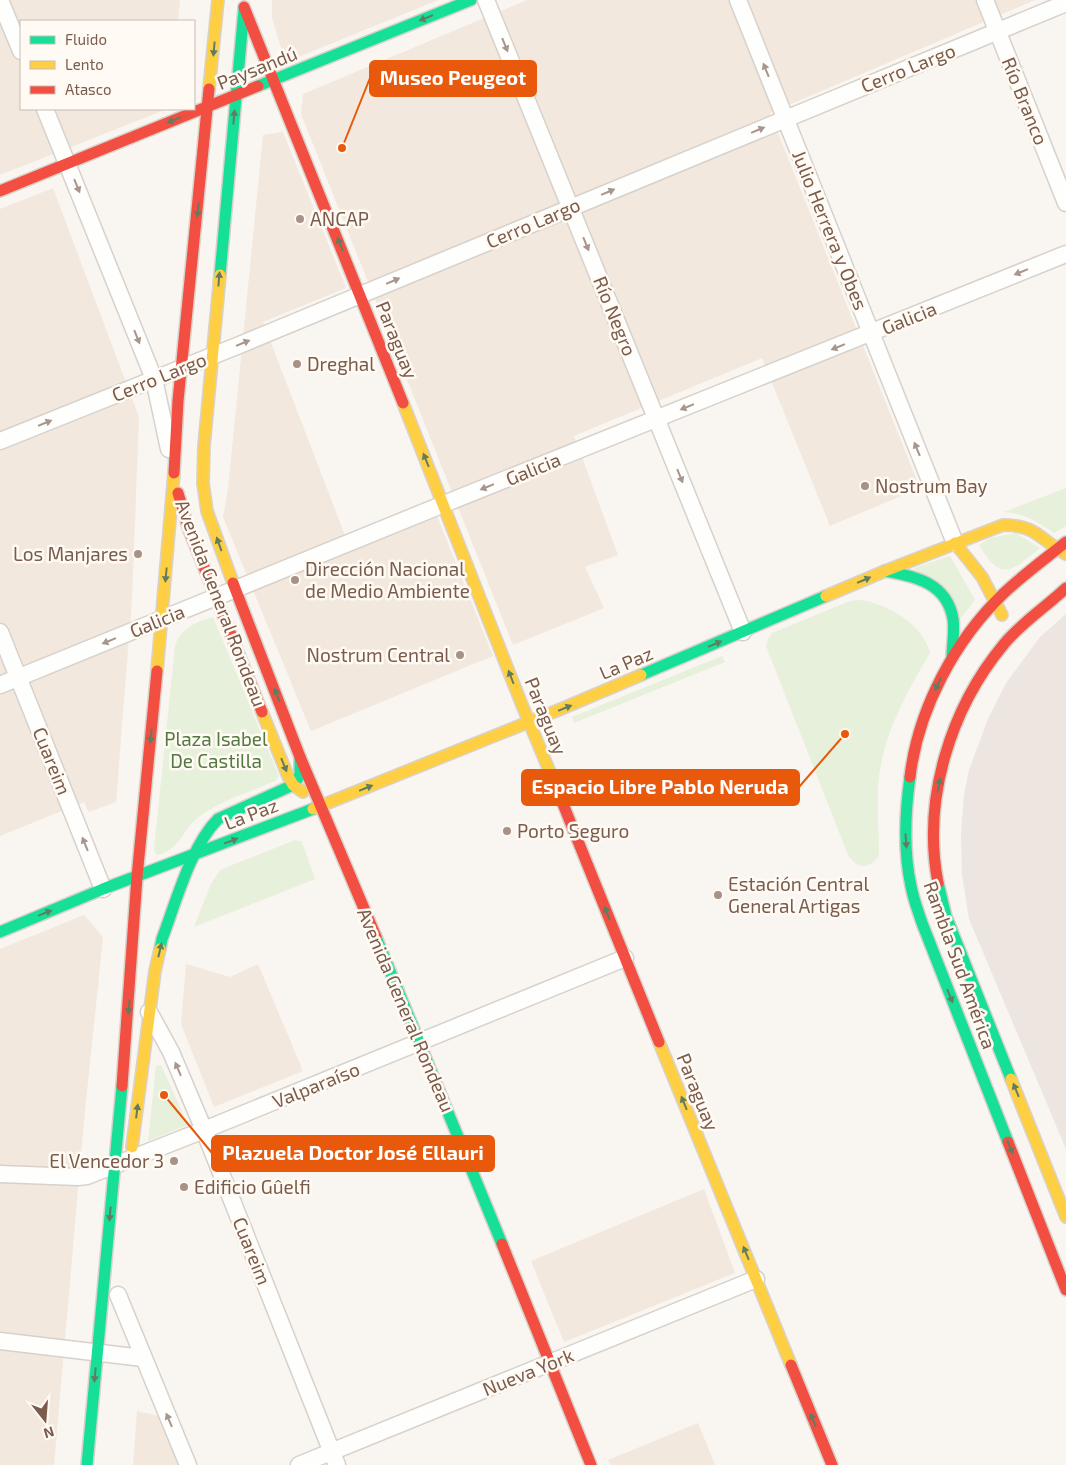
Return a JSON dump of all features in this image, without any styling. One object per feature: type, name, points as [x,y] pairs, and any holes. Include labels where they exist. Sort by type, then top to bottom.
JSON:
[{"type":"main road","points":[[87,1465],[109,1354],[125,1166],[130,985],[136,877],[162,619],[181,367],[209,106],[218,0]]},
{"type":"main road","name":"Paysandú","points":[[0,191],[471,0]]},
{"type":"main road","name":"Paraguay","points":[[245,3],[529,722],[832,1465]]},
{"type":"main road","name":"Avenida General Rondeau","points":[[245,3],[204,446],[203,483],[207,511],[235,590],[300,757],[420,1042],[591,1465]]},
{"type":"main road","name":"Avenida General Rondeau","points":[[174,474],[189,530],[215,598],[293,785],[320,806]]},
{"type":"main road","name":"La Paz","points":[[0,932],[103,889],[320,806],[529,722],[885,571],[1002,525],[1018,525],[1031,529],[1061,552]]},
{"type":"main road","points":[[955,542],[977,569],[996,601],[1003,619],[1004,643]]},
{"type":"main road","name":"Rambla Sud América","points":[[1066,542],[1061,552],[996,601],[969,633],[952,658],[926,709],[913,752],[906,795],[905,825],[910,886],[922,924],[1066,1290]]},
{"type":"main road","points":[[885,571],[901,573],[931,582],[941,592],[949,604],[953,619],[952,658]]},
{"type":"main road","name":"Rambla Sud América","points":[[1066,588],[1004,643],[971,692],[955,727],[944,759],[937,794],[934,831],[936,874],[946,916],[1066,1217]]},
{"type":"main road","points":[[293,785],[300,775],[300,757]]},
{"type":"main road","name":"La Paz","points":[[194,855],[210,827],[218,819],[293,785]]},
{"type":"main road","points":[[125,1166],[155,971],[162,939],[194,855]]},
{"type":"main road","points":[[116,1320],[118,1290]]},
{"type":"street","points":[[0,0],[20,49]]},
{"type":"street","name":"Río Negro","points":[[486,0],[743,632]]},
{"type":"street","name":"Julio Herrera y Obes","points":[[738,0],[955,542]]},
{"type":"street","name":"Río Branco","points":[[985,0],[1066,203]]},
{"type":"street","name":"Cerro Largo","points":[[0,441],[360,295],[998,32],[1066,2]]},
{"type":"street","name":"Avenida General Rondeau","points":[[45,110],[154,379],[174,474]]},
{"type":"street","name":"Galicia","points":[[0,685],[1066,254]]},
{"type":"street","name":"Cuareim","points":[[0,632],[103,889]]},
{"type":"street","name":"Valparaíso","points":[[0,1174],[78,1177],[125,1166],[204,1130],[625,958]]},
{"type":"street","name":"Cuareim","points":[[149,1012],[171,1052],[204,1130],[334,1458]]},
{"type":"street","name":"Nueva York","points":[[299,1465],[334,1458],[550,1363],[756,1279]]},
{"type":"street","points":[[118,1290],[143,1358],[188,1465]]},
{"type":"street","points":[[0,1341],[143,1358]]},
{"type":"shaded area","points":[[0,0],[180,0],[178,20],[20,20],[20,110],[164,110],[0,175]]},
{"type":"shaded area","points":[[272,0],[438,0],[296,58],[283,54],[272,18]]},
{"type":"shaded area","points":[[527,0],[1035,0],[770,113],[920,488],[830,526],[762,358],[574,436],[618,555],[585,567],[604,608],[513,645],[301,114],[303,94]]},
{"type":"shaded area","points":[[283,132],[346,288],[263,322],[351,551],[437,516],[493,656],[311,731],[223,517],[228,489],[263,135]]},
{"type":"shaded area","points":[[53,188],[139,417],[132,599],[116,802],[89,812],[84,802],[0,836],[0,209]]},
{"type":"shaded area","points":[[1066,614],[1066,1149],[969,919],[962,875],[961,833],[964,795],[969,770],[988,719],[1006,683],[1040,637]]},
{"type":"shaded area","points":[[84,915],[103,937],[84,1121],[54,1465],[0,1465],[0,949]]},
{"type":"shaded area","points":[[186,964],[230,977],[258,964],[303,1071],[214,1107],[181,1024]]},
{"type":"shaded area","points":[[704,1189],[735,1273],[564,1342],[531,1261]]},
{"type":"shaded area","points":[[137,1411],[159,1416],[179,1465],[133,1465]]},
{"type":"shaded area","points":[[698,1423],[715,1465],[610,1465],[608,1460]]},
{"type":"green space","points":[[1066,488],[1066,526],[1054,533],[1019,514],[1004,512]]},
{"type":"green space","points":[[1016,533],[1040,548],[1022,563],[1007,569],[1001,569],[994,565],[979,545],[990,538]]},
{"type":"green space","points":[[950,556],[975,600],[961,618],[914,568]]},
{"type":"green space","points":[[861,600],[883,606],[903,618],[920,633],[930,653],[903,701],[889,734],[880,770],[878,788],[879,856],[867,866],[855,863],[848,855],[766,646],[772,633],[850,601]]},
{"type":"green space","name":"Plaza Isabel De Castilla","points":[[213,617],[279,776],[275,781],[209,810],[194,821],[172,848],[158,855],[154,849],[175,646],[185,630]]},
{"type":"green space","points":[[722,656],[725,662],[574,723],[572,717]]},
{"type":"green space","points":[[295,840],[302,842],[315,879],[194,927],[211,884],[220,870]]},
{"type":"green space","points":[[161,1065],[188,1125],[148,1141],[156,1066]]},
{"type":"traffic: fast","points":[[258,86],[471,0]]},
{"type":"traffic: fast","points":[[220,275],[244,9]]},
{"type":"traffic: fast","points":[[885,571],[928,583],[944,597],[950,607],[953,619],[952,658]]},
{"type":"traffic: fast","points":[[641,675],[826,596]]},
{"type":"traffic: fast","points":[[160,949],[185,875],[208,830],[218,819],[293,785],[300,775],[300,757]]},
{"type":"traffic: fast","points":[[910,777],[906,818],[906,845],[908,872],[913,895],[922,923],[1008,1142]]},
{"type":"traffic: fast","points":[[0,932],[103,889],[313,809]]},
{"type":"traffic: fast","points":[[938,883],[946,916],[1011,1079]]},
{"type":"traffic: fast","points":[[376,937],[502,1244]]},
{"type":"traffic: fast","points":[[87,1465],[122,1086]]},
{"type":"traffic: slow","points":[[209,89],[218,0]]},
{"type":"traffic: slow","points":[[220,275],[204,446],[203,483],[207,511],[233,583]]},
{"type":"traffic: slow","points":[[403,403],[559,794]]},
{"type":"traffic: slow","points":[[157,671],[174,473]]},
{"type":"traffic: slow","points":[[826,596],[1003,525],[1031,530],[1066,554]]},
{"type":"traffic: slow","points":[[955,543],[982,577],[1002,615]]},
{"type":"traffic: slow","points":[[313,809],[641,675]]},
{"type":"traffic: slow","points":[[262,712],[288,776],[293,785],[303,792]]},
{"type":"traffic: slow","points":[[132,1147],[155,971],[160,949]]},
{"type":"traffic: slow","points":[[659,1042],[791,1365]]},
{"type":"traffic: slow","points":[[1011,1079],[1066,1217]]},
{"type":"traffic: jam","points":[[244,7],[403,403]]},
{"type":"traffic: jam","points":[[0,191],[258,86]]},
{"type":"traffic: jam","points":[[174,473],[178,401],[209,89]]},
{"type":"traffic: jam","points":[[178,493],[189,530],[262,712]]},
{"type":"traffic: jam","points":[[910,777],[914,751],[930,701],[955,654],[986,612],[1004,593],[1066,542]]},
{"type":"traffic: jam","points":[[233,583],[300,757],[376,937]]},
{"type":"traffic: jam","points":[[938,883],[934,852],[934,820],[938,788],[955,726],[985,670],[1004,644],[1018,629],[1066,588]]},
{"type":"traffic: jam","points":[[122,1086],[137,877],[157,671]]},
{"type":"traffic: jam","points":[[559,794],[659,1042]]},
{"type":"traffic: jam","points":[[1008,1142],[1066,1290]]},
{"type":"traffic: jam","points":[[502,1244],[591,1465]]},
{"type":"traffic: jam","points":[[791,1365],[832,1465]]},
{"type":"place","name":"Museo Peugeot","points":[[342,148]]},
{"type":"place","name":"ANCAP","points":[[300,219]]},
{"type":"place","name":"Dreghal","points":[[297,364]]},
{"type":"place","name":"Nostrum Bay","points":[[865,486]]},
{"type":"place","name":"Los Manjares","points":[[138,554]]},
{"type":"place","name":"Dirección Nacional de Medio Ambiente","points":[[295,580]]},
{"type":"place","name":"Nostrum Central","points":[[460,655]]},
{"type":"place","name":"Espacio Libre Pablo Neruda","points":[[845,734]]},
{"type":"place","name":"Porto Seguro","points":[[507,831]]},
{"type":"place","name":"Estación Central General Artigas","points":[[718,895]]},
{"type":"place","name":"Plazuela Doctor José Ellauri","points":[[164,1095]]},
{"type":"place","name":"El Vencedor 3","points":[[174,1161]]},
{"type":"place","name":"Edificio Gûelfi","points":[[184,1187]]}]
